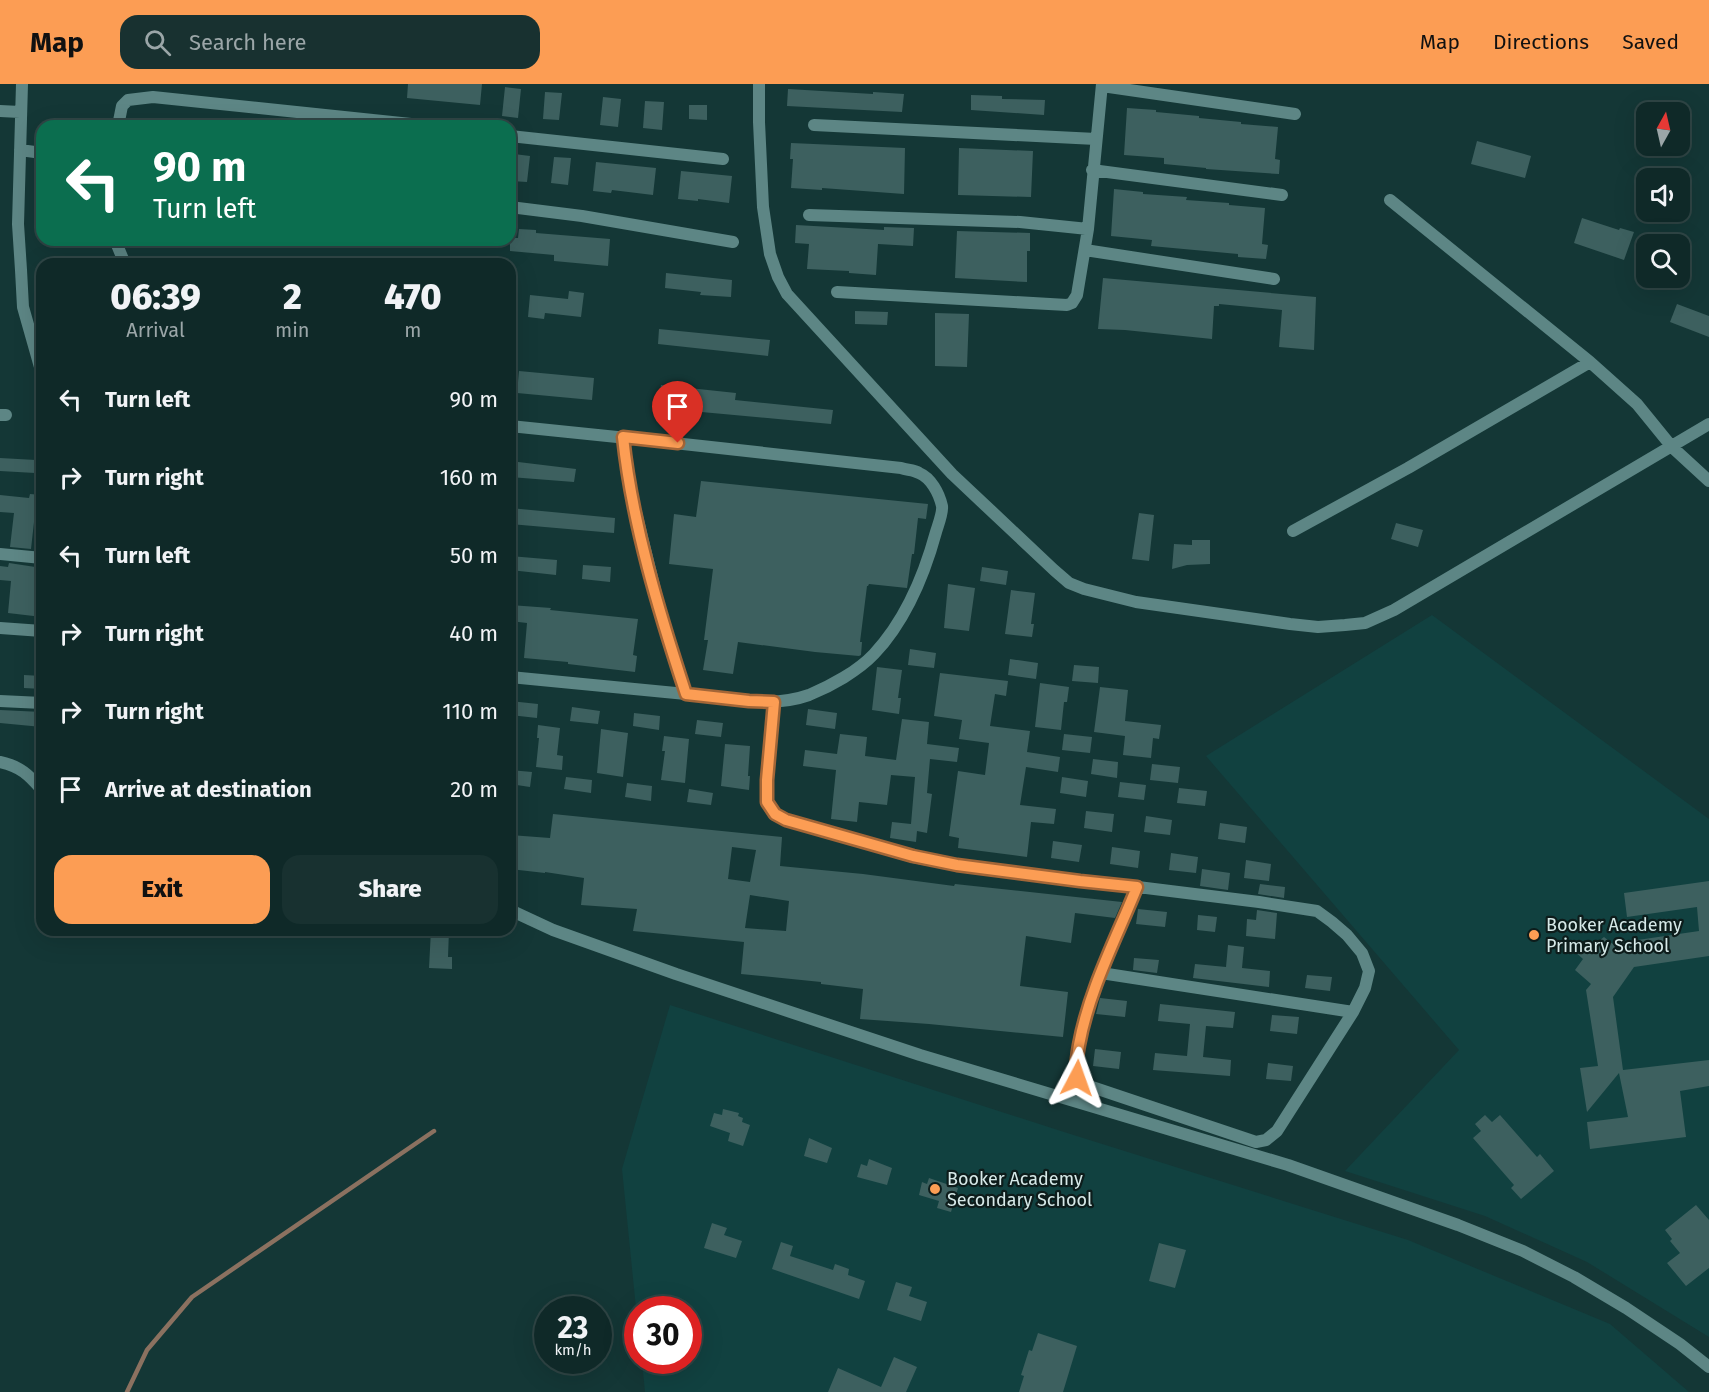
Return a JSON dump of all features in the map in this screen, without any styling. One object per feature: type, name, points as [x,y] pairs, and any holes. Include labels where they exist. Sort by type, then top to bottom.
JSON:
[{"type":"street","points":[[22,84],[18,224],[23,307],[36,353]]},
{"type":"street","points":[[759,84],[763,207],[770,254],[787,294],[952,474],[1054,570],[1070,583],[1084,589],[1136,603],[1290,624],[1318,627],[1365,623],[1394,610],[1709,424]]},
{"type":"street","points":[[837,292],[1067,305],[1072,303],[1077,295],[1088,229],[1102,85],[1295,114]]},
{"type":"street","points":[[119,120],[122,106],[128,100],[140,97],[373,120]]},
{"type":"street","points":[[0,111],[20,112]]},
{"type":"street","points":[[814,125],[1096,139]]},
{"type":"street","points":[[516,137],[723,159]]},
{"type":"street","points":[[20,150],[36,152]]},
{"type":"street","points":[[1092,170],[1282,195]]},
{"type":"street","points":[[1390,200],[1590,362],[1637,404],[1672,447],[1709,481]]},
{"type":"street","points":[[516,208],[582,216],[734,242]]},
{"type":"street","points":[[809,215],[1008,221],[1088,229]]},
{"type":"street","points":[[1084,250],[1274,279]]},
{"type":"street","points":[[1293,531],[1408,468],[1590,362]]},
{"type":"street","points":[[516,427],[901,468],[920,473],[934,486],[942,508],[927,564],[910,603],[892,634],[872,656],[852,672],[823,689],[799,698],[774,702],[516,678]]},
{"type":"street","points":[[623,437],[628,480],[652,579],[664,626],[686,694]]},
{"type":"street","points":[[0,554],[36,557]]},
{"type":"street","points":[[0,628],[36,631]]},
{"type":"street","points":[[0,701],[36,703]]},
{"type":"street","points":[[774,702],[767,802],[775,814],[786,820],[913,856],[957,865],[1137,887],[1317,911],[1347,935],[1362,953],[1369,971],[1365,988],[1353,1012],[1277,1131],[1266,1140],[1256,1142],[1083,1084],[1078,1080],[1077,1059],[1083,1026],[1101,973],[1137,887]]},
{"type":"street","points":[[0,762],[12,765],[28,774],[36,783]]},
{"type":"street","points":[[516,913],[553,930],[676,974],[920,1055],[1288,1165],[1458,1225],[1523,1251],[1574,1277],[1680,1344],[1709,1367]]},
{"type":"street","points":[[1101,973],[1353,1012]]},
{"type":"shaded area","name":"Booker Academy Primary School","points":[[1432,615],[1709,819],[1709,1337],[1587,1262],[1485,1216],[1345,1171],[1459,1050],[1206,756]]},
{"type":"shaded area","name":"Booker Academy Secondary School","points":[[670,1005],[1408,1240],[1610,1324],[1689,1392],[645,1392],[643,1374],[702,1374],[702,1296],[635,1296],[622,1169]]},
{"type":"building","points":[[408,84],[482,84],[480,105],[407,98]]},
{"type":"building","points":[[505,87],[521,89],[518,118],[502,116]]},
{"type":"building","points":[[788,89],[904,94],[902,112],[787,106]]},
{"type":"building","points":[[545,92],[562,93],[559,120],[543,119]]},
{"type":"building","points":[[971,95],[1002,96],[1002,99],[1045,100],[1044,115],[971,110]]},
{"type":"building","points":[[603,97],[621,99],[618,127],[600,125]]},
{"type":"building","points":[[645,101],[664,102],[662,130],[643,128]]},
{"type":"building","points":[[689,105],[707,105],[707,120],[689,119]]},
{"type":"building","points":[[1127,108],[1278,127],[1275,159],[1280,160],[1279,174],[1164,164],[1164,158],[1124,155]]},
{"type":"building","points":[[1477,141],[1531,156],[1525,178],[1471,164]]},
{"type":"building","points":[[791,143],[905,148],[904,194],[791,188],[793,159],[790,159]]},
{"type":"building","points":[[959,148],[1033,151],[1031,197],[958,195]]},
{"type":"building","points":[[516,154],[530,156],[527,182],[516,181]]},
{"type":"building","points":[[554,157],[571,158],[568,185],[551,183]]},
{"type":"building","points":[[596,162],[656,168],[653,195],[612,190],[611,193],[593,191]]},
{"type":"building","points":[[681,171],[732,176],[729,203],[678,199]]},
{"type":"building","points":[[1114,189],[1143,192],[1143,194],[1187,197],[1186,200],[1265,208],[1262,244],[1268,245],[1266,259],[1238,257],[1238,254],[1151,246],[1152,240],[1111,236]]},
{"type":"building","points":[[1582,218],[1619,230],[1620,228],[1634,232],[1624,260],[1574,243]]},
{"type":"building","points":[[796,225],[884,230],[884,227],[914,228],[913,246],[878,244],[876,275],[807,269],[809,244],[795,243]]},
{"type":"building","points":[[519,229],[536,230],[536,233],[610,239],[608,266],[554,261],[554,255],[510,251],[510,246],[516,246],[516,238],[518,238]]},
{"type":"building","points":[[957,231],[1030,233],[1030,251],[1027,251],[1027,282],[955,278]]},
{"type":"building","points":[[666,273],[732,280],[731,297],[700,295],[701,292],[665,288]]},
{"type":"building","points":[[1103,278],[1316,297],[1314,350],[1279,347],[1282,310],[1219,304],[1219,306],[1214,306],[1212,339],[1098,329]]},
{"type":"building","points":[[569,291],[584,293],[581,317],[545,313],[544,319],[528,317],[530,295],[568,299]]},
{"type":"building","points":[[1677,304],[1709,316],[1709,337],[1670,322]]},
{"type":"building","points":[[855,311],[888,312],[887,325],[855,324]]},
{"type":"building","points":[[935,313],[969,314],[967,367],[935,366]]},
{"type":"building","points":[[659,329],[770,340],[768,356],[658,344]]},
{"type":"building","points":[[519,371],[594,378],[592,400],[517,393]]},
{"type":"building","points":[[661,385],[736,393],[735,400],[833,410],[831,424],[658,408]]},
{"type":"building","points":[[0,458],[36,460],[35,473],[0,471]]},
{"type":"building","points":[[516,462],[576,469],[574,482],[516,477]]},
{"type":"building","points":[[701,481],[928,504],[926,519],[918,518],[907,588],[869,584],[867,586],[860,642],[862,642],[861,655],[815,652],[738,642],[733,674],[703,670],[708,640],[704,640],[713,569],[669,564],[674,514],[696,517]]},
{"type":"building","points":[[30,494],[36,494],[31,549],[10,547],[14,513],[0,512],[0,495],[29,498]]},
{"type":"building","points":[[516,509],[615,518],[614,533],[516,525]]},
{"type":"building","points":[[1139,513],[1154,515],[1149,561],[1132,559]]},
{"type":"building","points":[[1396,523],[1423,530],[1418,547],[1391,539]]},
{"type":"building","points":[[1192,540],[1210,540],[1210,564],[1187,565],[1172,569],[1174,544],[1192,545]]},
{"type":"building","points":[[516,557],[557,560],[556,575],[516,571]]},
{"type":"building","points":[[9,563],[36,567],[36,616],[8,613],[11,581],[0,580],[0,566],[8,567]]},
{"type":"building","points":[[583,565],[611,567],[610,582],[582,579]]},
{"type":"building","points":[[982,567],[1008,571],[1006,585],[980,581]]},
{"type":"building","points":[[948,584],[975,588],[969,631],[944,628]]},
{"type":"building","points":[[1011,590],[1035,593],[1031,624],[1034,624],[1032,637],[1005,634]]},
{"type":"building","points":[[516,605],[638,619],[633,655],[637,656],[635,672],[524,658],[527,623],[516,622]]},
{"type":"building","points":[[910,649],[936,653],[934,668],[908,665]]},
{"type":"building","points":[[1010,659],[1038,663],[1036,679],[1008,675]]},
{"type":"building","points":[[1074,665],[1099,667],[1098,683],[1072,681]]},
{"type":"building","points":[[877,667],[902,670],[898,698],[901,698],[899,714],[872,710]]},
{"type":"building","points":[[940,673],[1008,681],[1006,696],[995,694],[990,726],[1030,731],[1027,752],[1060,757],[1058,772],[1026,767],[1020,805],[1056,809],[1054,824],[1031,822],[1027,857],[958,848],[959,838],[949,836],[958,771],[985,775],[989,743],[959,739],[962,720],[934,716]]},
{"type":"building","points":[[24,675],[36,676],[36,689],[24,688]]},
{"type":"building","points":[[1040,683],[1069,687],[1067,702],[1064,702],[1061,730],[1035,727]]},
{"type":"building","points":[[1100,687],[1128,690],[1125,721],[1161,725],[1159,739],[1153,738],[1151,758],[1123,755],[1125,736],[1094,732]]},
{"type":"building","points":[[516,702],[538,704],[537,718],[516,716]]},
{"type":"building","points":[[572,707],[600,711],[598,724],[570,721]]},
{"type":"building","points":[[808,709],[837,713],[835,729],[806,725]]},
{"type":"building","points":[[0,710],[36,712],[36,726],[0,723]]},
{"type":"building","points":[[634,713],[660,716],[659,730],[633,726]]},
{"type":"building","points":[[902,719],[929,722],[927,744],[959,748],[957,762],[930,759],[927,793],[932,794],[927,833],[917,831],[916,842],[890,838],[892,822],[911,824],[915,777],[891,775],[887,805],[859,802],[857,822],[831,819],[836,770],[803,766],[805,750],[837,754],[840,734],[867,737],[865,756],[896,760]]},
{"type":"building","points":[[697,720],[723,723],[721,737],[695,734]]},
{"type":"building","points":[[538,725],[560,728],[557,755],[563,756],[562,770],[536,767]]},
{"type":"building","points":[[601,729],[628,733],[623,777],[597,773]]},
{"type":"building","points":[[1064,734],[1092,737],[1090,753],[1062,750]]},
{"type":"building","points":[[664,736],[689,739],[685,783],[661,780],[665,751],[662,751]]},
{"type":"building","points":[[725,744],[750,746],[749,790],[721,786]]},
{"type":"building","points":[[1093,759],[1118,762],[1117,778],[1091,774]]},
{"type":"building","points":[[1152,764],[1180,767],[1178,783],[1150,780]]},
{"type":"building","points":[[516,771],[532,772],[530,787],[516,785]]},
{"type":"building","points":[[566,777],[592,780],[591,793],[564,789]]},
{"type":"building","points":[[1062,777],[1088,781],[1086,797],[1060,793]]},
{"type":"building","points":[[1120,782],[1146,785],[1144,800],[1118,797]]},
{"type":"building","points":[[627,783],[652,786],[651,801],[625,797]]},
{"type":"building","points":[[1179,788],[1207,791],[1205,806],[1177,803]]},
{"type":"building","points":[[689,789],[713,793],[711,805],[687,802]]},
{"type":"building","points":[[1086,811],[1114,814],[1112,832],[1084,828]]},
{"type":"building","points":[[553,814],[782,837],[780,866],[1122,902],[1115,918],[1075,913],[1071,943],[1026,936],[1020,986],[1068,992],[1063,1037],[860,1019],[863,989],[821,984],[821,982],[741,974],[744,942],[633,931],[637,909],[581,905],[584,878],[516,870],[516,835],[550,838]],"holes":[[[732,847],[756,850],[750,882],[728,879]],[[750,895],[789,901],[786,931],[745,928]]]},
{"type":"building","points":[[1146,816],[1172,820],[1170,835],[1144,832]]},
{"type":"building","points":[[1220,823],[1247,827],[1245,843],[1218,839]]},
{"type":"building","points":[[1053,841],[1082,845],[1079,862],[1051,858]]},
{"type":"building","points":[[1112,847],[1140,851],[1138,868],[1110,864]]},
{"type":"building","points":[[1171,853],[1198,857],[1196,873],[1169,870]]},
{"type":"building","points":[[1246,860],[1271,864],[1269,881],[1244,878]]},
{"type":"building","points":[[1202,869],[1230,873],[1228,890],[1200,886]]},
{"type":"building","points":[[1709,881],[1709,956],[1634,967],[1613,997],[1623,1070],[1709,1060],[1709,1086],[1680,1091],[1686,1137],[1590,1149],[1587,1122],[1628,1117],[1619,1073],[1587,1112],[1580,1068],[1598,1066],[1586,990],[1591,984],[1575,970],[1583,959],[1574,951],[1584,941],[1591,947],[1604,937],[1618,948],[1624,942],[1699,931],[1697,907],[1627,917],[1624,893]]},
{"type":"building","points":[[1260,884],[1285,887],[1284,898],[1258,894]]},
{"type":"building","points":[[1138,909],[1167,912],[1165,927],[1136,924]]},
{"type":"building","points":[[1257,910],[1277,913],[1275,939],[1246,936],[1247,919],[1256,920]]},
{"type":"building","points":[[1198,915],[1217,917],[1215,932],[1197,930]]},
{"type":"building","points":[[431,936],[449,936],[448,957],[452,957],[452,969],[429,968]]},
{"type":"building","points":[[1228,945],[1244,947],[1242,968],[1270,971],[1269,987],[1193,978],[1195,964],[1226,967]]},
{"type":"building","points":[[1134,958],[1159,960],[1157,973],[1133,970]]},
{"type":"building","points":[[1307,975],[1332,977],[1330,991],[1305,988]]},
{"type":"building","points":[[1100,998],[1127,1001],[1125,1017],[1096,1014]]},
{"type":"building","points":[[1160,1004],[1235,1012],[1233,1028],[1206,1026],[1203,1057],[1231,1060],[1230,1076],[1153,1070],[1155,1053],[1187,1056],[1190,1024],[1158,1021]]},
{"type":"building","points":[[1272,1015],[1299,1017],[1297,1034],[1270,1031]]},
{"type":"building","points":[[1095,1049],[1121,1052],[1119,1069],[1093,1066]]},
{"type":"building","points":[[1268,1063],[1293,1066],[1291,1081],[1266,1079]]},
{"type":"building","points":[[723,1109],[739,1113],[738,1116],[743,1118],[742,1122],[750,1125],[743,1146],[728,1141],[730,1133],[710,1126],[714,1113],[722,1115]]},
{"type":"building","points":[[1485,1115],[1492,1122],[1500,1115],[1537,1157],[1540,1154],[1554,1171],[1521,1199],[1511,1188],[1514,1185],[1473,1138],[1481,1131],[1475,1124]]},
{"type":"building","points":[[809,1138],[832,1148],[827,1163],[804,1156]]},
{"type":"building","points":[[869,1159],[892,1168],[887,1185],[857,1177],[861,1164],[867,1166]]},
{"type":"building","points":[[929,1178],[958,1188],[951,1212],[937,1208],[939,1201],[919,1195],[922,1182],[927,1184]]},
{"type":"building","points":[[1696,1205],[1709,1220],[1709,1268],[1686,1286],[1667,1263],[1680,1253],[1670,1241],[1672,1239],[1665,1230]]},
{"type":"building","points":[[712,1223],[727,1228],[724,1235],[742,1241],[736,1258],[704,1248]]},
{"type":"building","points":[[781,1242],[793,1246],[790,1256],[833,1270],[835,1264],[849,1269],[848,1275],[865,1281],[859,1299],[772,1269]]},
{"type":"building","points":[[1159,1243],[1186,1250],[1175,1288],[1149,1281]]},
{"type":"building","points":[[896,1282],[912,1287],[909,1296],[927,1302],[921,1321],[887,1310]]},
{"type":"building","points":[[1038,1333],[1077,1346],[1063,1392],[1019,1392],[1024,1376],[1021,1375],[1029,1350],[1032,1351]]},
{"type":"building","points":[[894,1357],[917,1367],[906,1392],[828,1392],[838,1368],[881,1387]]},
{"type":"waterway","points":[[127,1392],[147,1350],[192,1297],[434,1131]]},
{"type":"place","name":"Booker Academy Primary School","points":[[1534,935]]},
{"type":"place","name":"Booker Academy Secondary School","points":[[935,1189]]},
{"type":"route","points":[[678,443],[623,437],[628,480],[664,626],[686,694],[774,702],[767,802],[775,814],[786,820],[859,842],[957,865],[1137,887],[1089,1005],[1077,1059],[1077,1078]]}]
